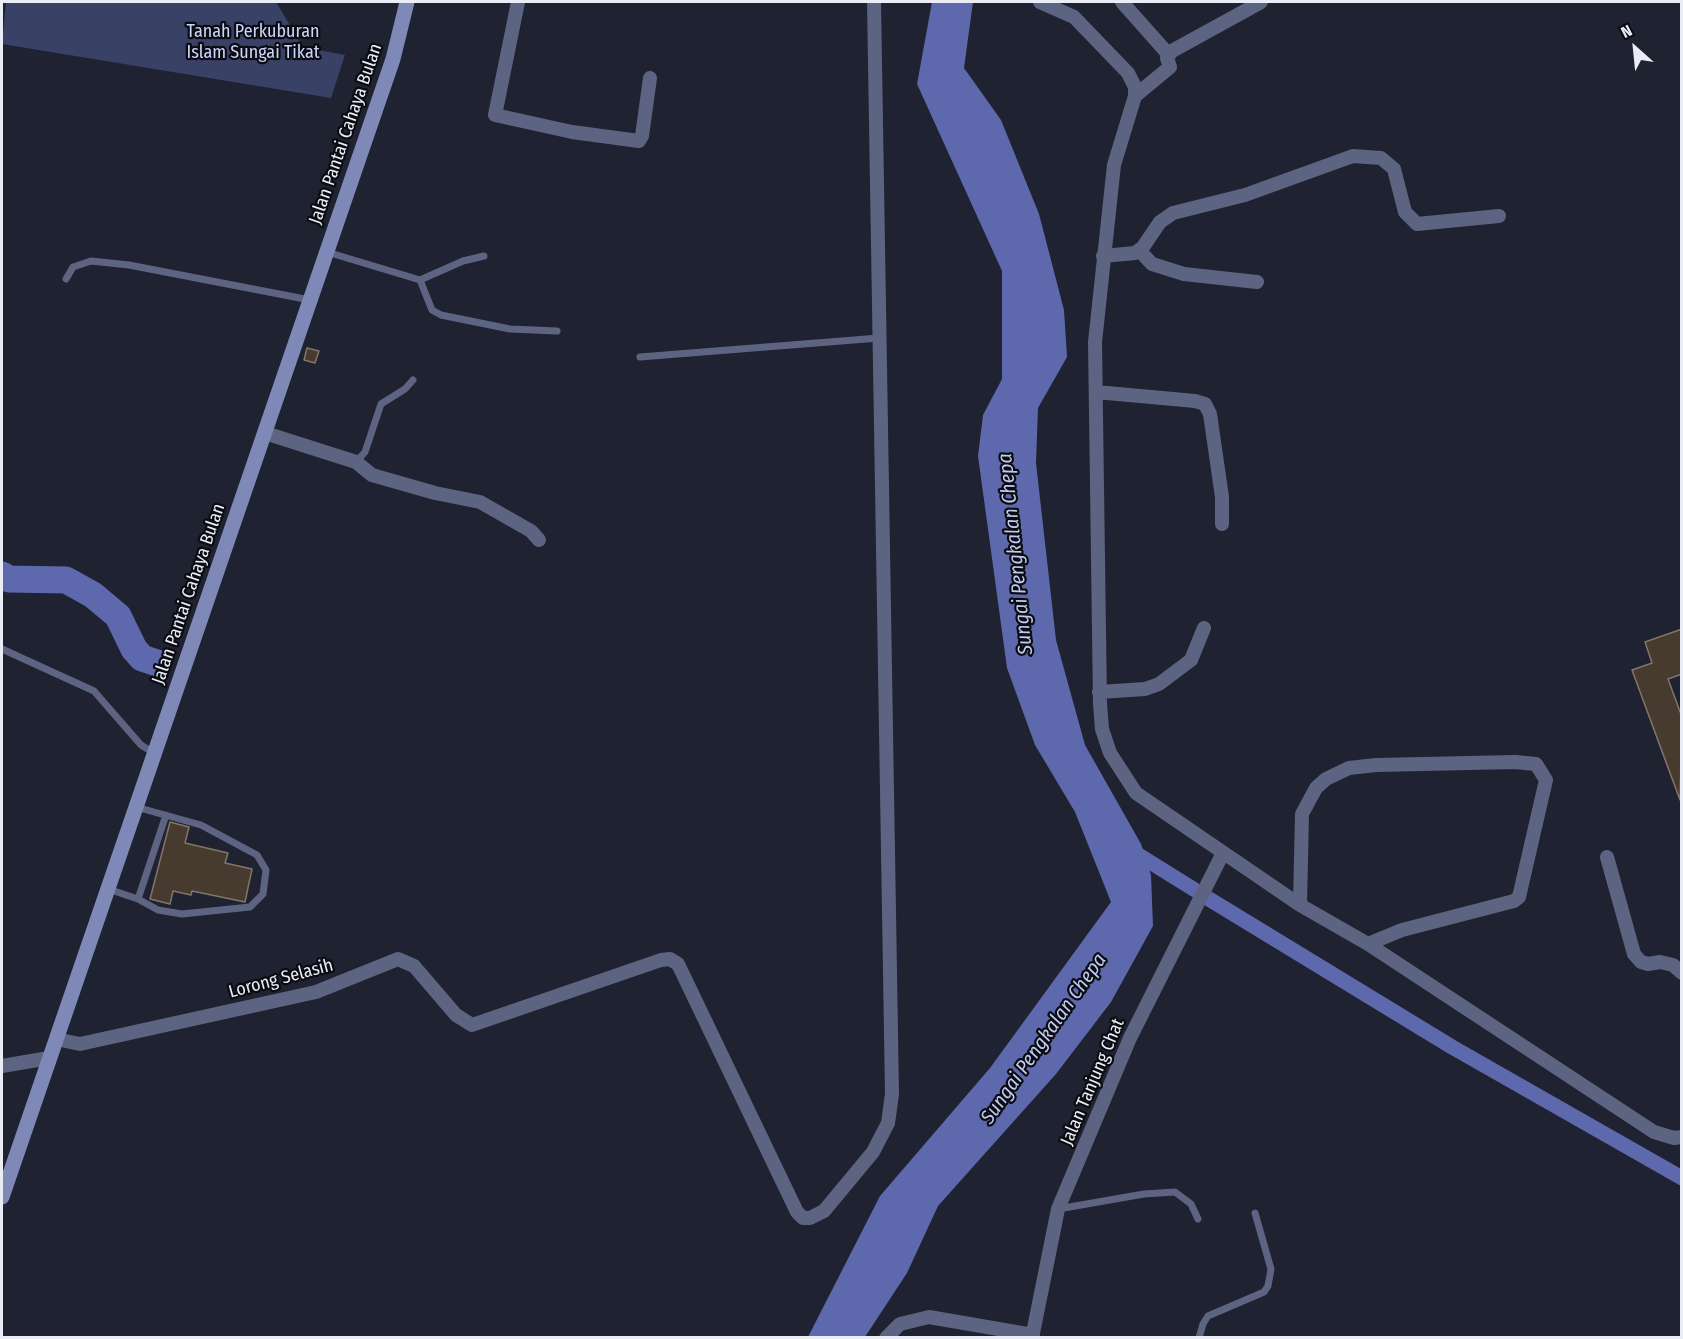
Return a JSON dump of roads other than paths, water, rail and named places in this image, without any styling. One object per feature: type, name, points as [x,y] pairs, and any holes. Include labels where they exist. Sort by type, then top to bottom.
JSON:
[{"type":"main road","name":"Jalan Pantai Cahaya Bulan","points":[[2,1197],[393,59],[407,2]]},
{"type":"street","points":[[518,2],[495,115],[572,132],[639,141],[642,136],[650,78]]},
{"type":"street","points":[[874,2],[879,338]]},
{"type":"street","points":[[1040,2],[1074,17],[1128,73],[1135,87],[1135,96],[1114,165],[1095,342],[1099,692],[1102,729],[1110,753],[1136,793],[1300,905],[1368,944],[1654,1132],[1674,1138],[1682,1137]]},
{"type":"street","points":[[1122,2],[1169,55],[1170,67],[1135,96]]},
{"type":"street","points":[[1169,55],[1261,2]]},
{"type":"street","points":[[1103,256],[1139,250],[1160,222],[1173,213],[1245,195],[1353,156],[1381,158],[1394,169],[1405,212],[1417,224],[1499,216]]},
{"type":"street","points":[[1139,250],[1152,264],[1174,271],[1257,282]]},
{"type":"street","name":"Lorong Selasih","points":[[56,1039],[80,1044],[316,992],[398,959],[414,966],[456,1015],[472,1025],[661,960],[670,959],[678,964],[797,1212],[803,1218],[810,1218],[824,1211],[873,1152],[888,1123],[892,1094],[879,338]]},
{"type":"street","points":[[1096,392],[1195,400],[1205,404],[1210,414],[1222,497],[1222,524]]},
{"type":"street","points":[[265,433],[356,462],[372,475],[435,493],[480,502],[531,531],[539,540]]},
{"type":"street","points":[[1099,692],[1145,689],[1159,684],[1191,660],[1204,628]]},
{"type":"street","points":[[1300,905],[1302,814],[1316,788],[1326,779],[1349,768],[1376,765],[1515,762],[1536,764],[1546,780],[1519,897],[1514,901],[1402,930],[1368,944]]},
{"type":"street","name":"Jalan Tanjung Chat","points":[[1032,1336],[1058,1209],[1130,1038],[1223,853]]},
{"type":"street","points":[[1607,857],[1634,954],[1641,962],[1667,963],[1682,973]]},
{"type":"street","points":[[2,1065],[49,1058]]},
{"type":"street","points":[[886,1338],[900,1324],[929,1317],[1032,1336]]},
{"type":"lane","points":[[327,252],[420,280],[463,261],[484,256]]},
{"type":"lane","points":[[66,279],[73,267],[91,261],[129,265],[310,300]]},
{"type":"lane","points":[[420,280],[432,310],[441,315],[510,329],[557,332]]},
{"type":"lane","points":[[640,357],[879,338]]},
{"type":"lane","points":[[356,462],[365,452],[381,404],[405,389],[413,380]]},
{"type":"lane","points":[[2,649],[94,691],[141,745],[154,753]]},
{"type":"lane","points":[[108,888],[138,899],[158,910],[182,914],[250,907],[263,894],[266,870],[257,855],[212,830],[136,807]]},
{"type":"lane","points":[[138,899],[166,815]]},
{"type":"lane","points":[[1058,1209],[1144,1194],[1175,1192],[1191,1204],[1198,1219]]},
{"type":"lane","points":[[1199,1338],[1208,1316],[1264,1292],[1268,1286],[1270,1269],[1255,1213]]},
{"type":"water","name":"Sungai Pengkalan Chepa","points":[[932,2],[973,2],[964,68],[1001,120],[1039,214],[1064,310],[1067,357],[1038,408],[1036,463],[1056,640],[1085,745],[1141,844],[1151,875],[1153,926],[1111,1002],[1056,1074],[938,1206],[907,1273],[865,1337],[808,1337],[880,1196],[990,1068],[1111,902],[1075,812],[1035,745],[1007,668],[978,456],[983,415],[1002,379],[1002,271],[917,84]]},
{"type":"waterway","points":[[2,575],[9,579],[66,580],[93,595],[118,616],[134,649],[142,658],[157,663]]},
{"type":"waterway","points":[[1129,849],[1195,890]]},
{"type":"waterway","points":[[1209,899],[1452,1047],[1682,1178]]},
{"type":"park label","name":"Tanah Perkuburan Islam Sungai Tikat","points":[[253,42]]}]
